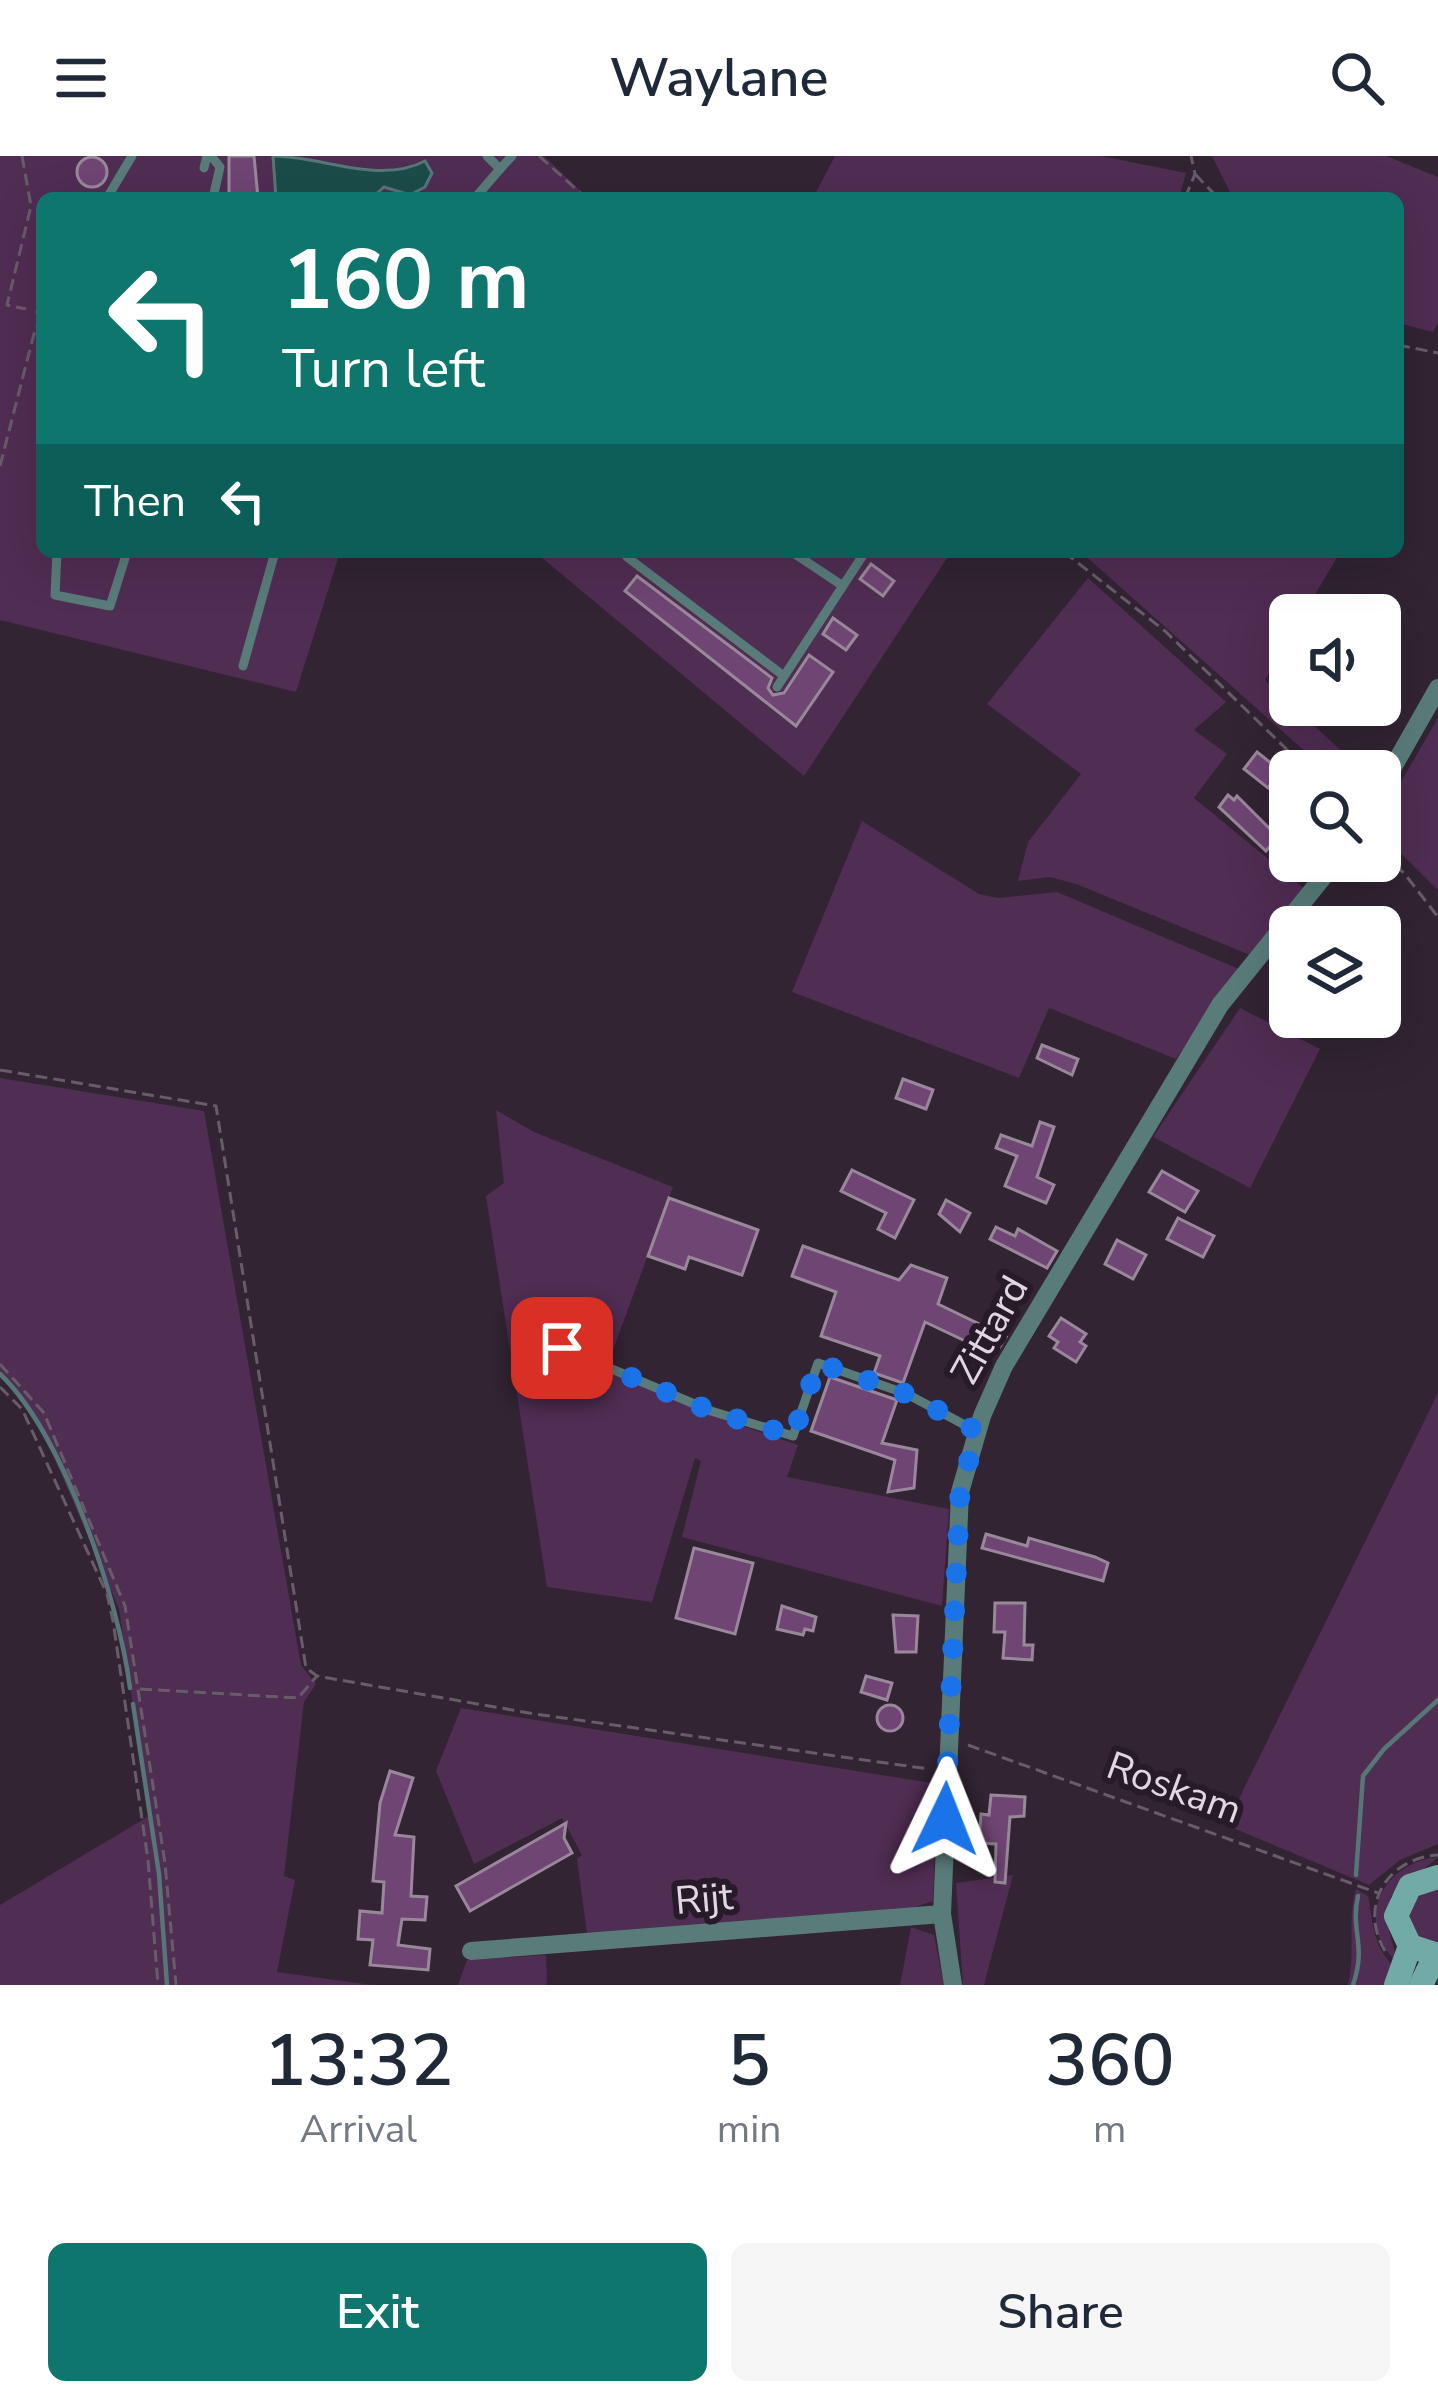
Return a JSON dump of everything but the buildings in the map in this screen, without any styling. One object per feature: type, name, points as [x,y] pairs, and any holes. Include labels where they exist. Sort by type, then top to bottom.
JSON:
[{"type":"main road","points":[[1421,1985],[1437,1955],[1410,1946],[1398,1927],[1398,1905],[1410,1886],[1436,1874]]},
{"type":"main road","points":[[1396,1985],[1410,1946]]},
{"type":"street","points":[[1401,753],[1438,688]]},
{"type":"street","name":"Zittard","points":[[953,1985],[942,1914],[946,1771],[960,1492],[977,1431],[1004,1366],[1220,1005],[1319,882]]},
{"type":"street","name":"Rijt","points":[[471,1951],[942,1914]]},
{"type":"lane","points":[[111,192],[132,156]]},
{"type":"lane","points":[[487,156],[500,170]]},
{"type":"lane","points":[[480,192],[512,156]]},
{"type":"lane","points":[[208,160],[220,167],[214,192]]},
{"type":"lane","points":[[57,558],[55,595],[110,606],[126,558]]},
{"type":"lane","points":[[243,666],[273,558]]},
{"type":"lane","points":[[628,558],[784,676]]},
{"type":"lane","points":[[801,558],[843,586]]},
{"type":"lane","points":[[777,688],[861,558]]},
{"type":"lane","points":[[562,1348],[711,1411],[793,1436],[818,1363],[907,1394],[977,1431]]},
{"type":"path","points":[[22,156],[31,206],[7,305],[36,311]]},
{"type":"path","points":[[539,156],[579,192]]},
{"type":"path","points":[[1191,156],[1195,174],[1212,192]]},
{"type":"path","points":[[1188,192],[1195,174]]},
{"type":"path","points":[[0,466],[36,331]]},
{"type":"path","points":[[1404,345],[1438,353]]},
{"type":"path","points":[[1072,558],[1165,631],[1287,750]]},
{"type":"path","points":[[1401,871],[1438,917]]},
{"type":"path","points":[[0,1070],[216,1106],[306,1668],[317,1676],[535,1714],[946,1771]]},
{"type":"path","points":[[0,1364],[44,1412],[117,1582],[130,1624],[165,1862],[176,1985]]},
{"type":"path","points":[[0,1387],[22,1409],[106,1594],[148,1860],[158,1985]]},
{"type":"path","points":[[121,1696],[138,1692],[298,1698],[317,1676]]},
{"type":"path","name":"Roskam","points":[[949,1738],[1378,1893]]},
{"type":"shaded area","points":[[0,156],[544,156],[582,192],[36,192],[36,558],[338,558],[296,692],[0,620]]},
{"type":"shaded area","points":[[273,156],[370,170],[407,168],[425,161],[432,173],[425,187],[416,192],[384,187],[379,192],[276,192]]},
{"type":"shaded area","points":[[835,156],[1101,156],[1186,173],[1181,192],[816,192]]},
{"type":"shaded area","points":[[1212,156],[1386,156],[1438,177],[1438,322],[1433,332],[1404,325],[1404,192],[1230,192]]},
{"type":"shaded area","points":[[542,558],[947,558],[804,776]]},
{"type":"shaded area","points":[[1088,558],[1336,558],[1315,594],[1269,594],[1269,673],[1265,680],[1269,684],[1269,719]]},
{"type":"shaded area","points":[[1088,578],[1226,702],[1194,730],[1227,754],[1194,798],[1269,860],[1269,882],[1296,882],[1306,890],[1292,906],[1269,906],[1269,933],[1250,955],[1076,884],[1050,877],[1018,881],[1028,842],[1081,774],[987,704]]},
{"type":"shaded area","points":[[1438,718],[1438,890],[1401,854],[1401,782]]},
{"type":"shaded area","points":[[1276,726],[1315,726],[1340,750],[1303,750]]},
{"type":"shaded area","points":[[862,821],[979,894],[998,898],[1057,892],[1239,969],[1176,1059],[1049,1008],[1019,1078],[792,992]]},
{"type":"shaded area","points":[[1240,1008],[1269,1023],[1269,1038],[1299,1038],[1320,1049],[1250,1188],[1153,1137]]},
{"type":"shaded area","points":[[0,1078],[204,1111],[301,1665],[316,1684],[304,1702],[284,1876],[295,1880],[277,1972],[372,1985],[0,1985],[0,1905],[149,1816],[119,1609],[39,1422],[0,1371]]},
{"type":"shaded area","points":[[496,1110],[534,1132],[673,1187],[606,1369],[703,1412],[798,1445],[787,1477],[949,1509],[942,1606],[682,1537],[701,1461],[695,1458],[652,1602],[547,1587],[486,1196],[504,1183]]},
{"type":"shaded area","points":[[1438,1393],[1438,1844],[1400,1860],[1369,1885],[1226,1825]]},
{"type":"shaded area","points":[[461,1708],[932,1783],[937,1791],[933,1901],[915,1907],[587,1934],[577,1859],[582,1855],[562,1818],[474,1864],[436,1771]]},
{"type":"shaded area","points":[[1438,1857],[1391,1896],[1387,1924],[1398,1963],[1377,1930],[1380,1897],[1402,1870]]},
{"type":"shaded area","points":[[1013,1875],[984,1985],[963,1985],[956,1883]]},
{"type":"shaded area","points":[[1438,1887],[1438,1943],[1417,1938],[1409,1913],[1415,1900]]},
{"type":"shaded area","points":[[1356,1889],[1368,1896],[1378,1943],[1396,1969],[1391,1985],[1348,1985]]},
{"type":"shaded area","points":[[911,1927],[934,1935],[944,1985],[900,1985]]},
{"type":"shaded area","points":[[546,1955],[547,1985],[458,1985],[467,1960]]},
{"type":"waterway","points":[[0,1374],[46,1437],[85,1521],[114,1611],[130,1688]]},
{"type":"waterway","points":[[1356,1875],[1363,1776],[1384,1749],[1438,1700]]},
{"type":"waterway","points":[[133,1704],[159,1874],[167,1985]]},
{"type":"waterway","points":[[1353,1985],[1359,1959],[1358,1896]]},
{"type":"route","points":[[562,1348],[711,1411],[793,1436],[818,1363],[907,1394],[977,1431],[960,1492],[945,1819]]}]
